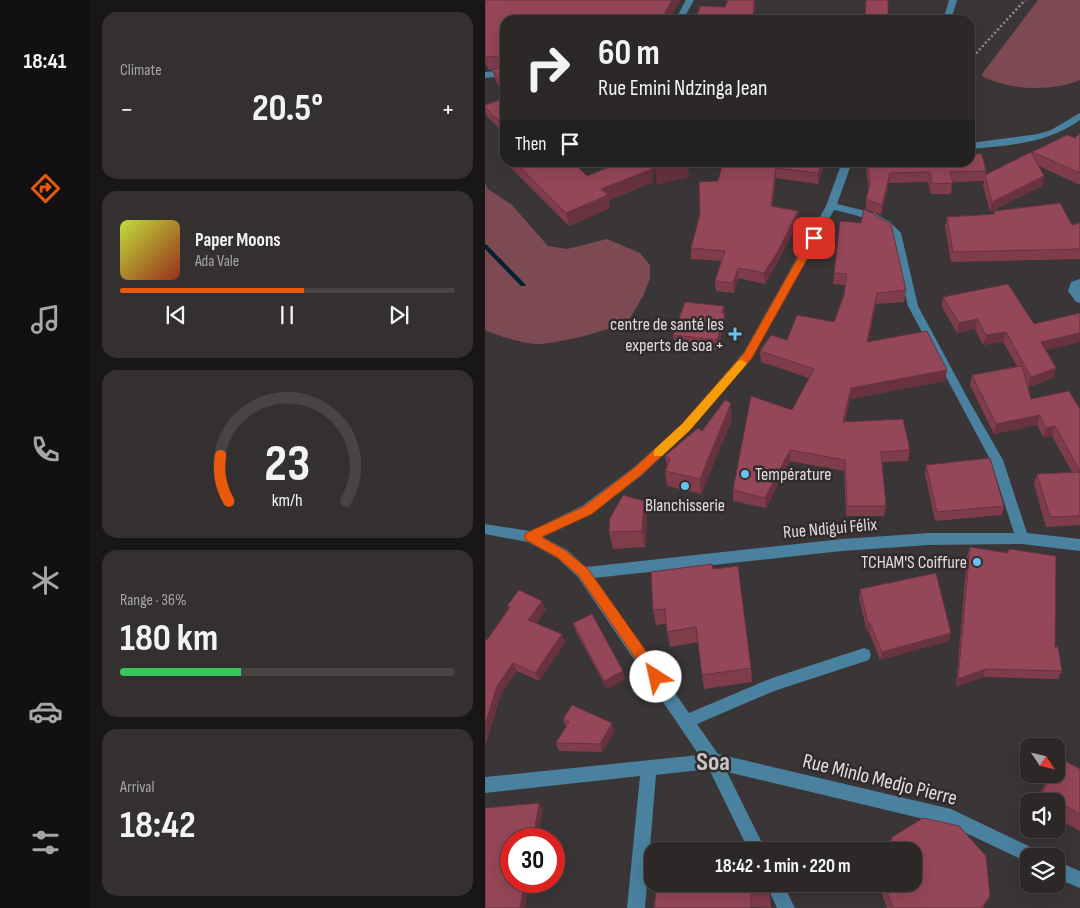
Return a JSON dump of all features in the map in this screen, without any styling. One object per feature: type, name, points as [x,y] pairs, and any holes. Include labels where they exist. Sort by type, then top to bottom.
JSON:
[{"type":"street","points":[[682,15],[690,0]]},
{"type":"street","points":[[948,15],[953,0]]},
{"type":"street","points":[[485,75],[500,74]]},
{"type":"street","points":[[975,145],[1040,138],[1062,130],[1080,116]]},
{"type":"street","points":[[531,537],[587,510],[637,472],[686,427],[748,355],[831,206],[845,167]]},
{"type":"street","points":[[831,206],[870,215],[886,224],[896,233],[913,306],[963,401],[997,460],[1022,538]]},
{"type":"street","points":[[1080,283],[1075,286],[1073,291],[1080,299]]},
{"type":"street","points":[[485,529],[531,537],[562,554],[583,573],[713,761],[754,842]]},
{"type":"street","name":"Rue Ndigui Félix","points":[[583,573],[842,544],[929,539],[1022,538],[1080,544]]},
{"type":"street","points":[[687,721],[772,685],[864,655]]},
{"type":"street","name":"Rue Minlo Medjo Pierre","points":[[485,785],[713,761],[951,818],[1020,851]]},
{"type":"street","points":[[635,908],[649,768]]},
{"type":"street","points":[[1065,873],[1080,880]]},
{"type":"street","points":[[778,892],[785,908]]},
{"type":"path","points":[[975,55],[1025,0]]},
{"type":"shaded area","points":[[1038,0],[1080,0],[1080,80],[1057,86],[1031,88],[1006,85],[983,77],[982,74]]},
{"type":"shaded area","points":[[485,183],[488,189],[512,205],[548,246],[567,249],[607,239],[640,253],[650,265],[650,278],[644,294],[628,322],[585,336],[541,344],[513,340],[485,330]]},
{"type":"building","points":[[485,0],[672,0],[664,15],[500,15],[500,56],[486,57]]},
{"type":"building","points":[[728,0],[754,0],[753,15],[697,15],[700,6],[725,7]]},
{"type":"building","points":[[866,0],[888,0],[888,15],[865,15]]},
{"type":"building","points":[[500,68],[500,81],[499,81],[492,69]]},
{"type":"building","points":[[500,100],[500,119],[498,120],[485,105]]},
{"type":"building","points":[[1080,133],[1080,173],[1032,152],[1067,135],[1075,138]]},
{"type":"building","points":[[1031,152],[1044,176],[992,202],[985,175]]},
{"type":"building","points":[[975,154],[982,154],[986,171],[950,172],[953,183],[932,184],[930,172],[890,173],[882,205],[866,199],[870,184],[868,167],[975,167]]},
{"type":"building","points":[[520,167],[578,167],[587,176],[610,167],[652,167],[652,169],[601,189],[608,195],[566,213]]},
{"type":"building","points":[[722,167],[820,167],[818,173],[776,168],[771,206],[798,211],[777,253],[764,273],[738,268],[733,283],[715,281],[725,251],[691,248],[700,214],[699,182],[718,181]]},
{"type":"building","points":[[1060,203],[1072,225],[1080,223],[1080,249],[953,252],[947,217],[995,214],[994,211]]},
{"type":"building","points":[[864,209],[891,224],[906,290],[877,293],[867,342],[927,331],[947,370],[851,388],[843,422],[903,419],[910,450],[881,452],[886,506],[847,506],[845,460],[790,450],[765,498],[733,490],[751,396],[792,410],[814,369],[760,351],[771,335],[787,340],[797,315],[834,322],[844,295],[847,274],[834,273],[840,221],[861,223]]},
{"type":"building","points":[[1008,284],[1034,324],[1080,313],[1080,333],[1041,342],[1056,368],[1031,377],[1006,332],[986,335],[977,319],[959,323],[943,297]]},
{"type":"building","points":[[685,302],[724,306],[722,313],[725,314],[717,340],[673,335]]},
{"type":"building","points":[[1022,366],[1031,399],[1069,391],[1080,409],[1080,471],[1055,426],[1046,428],[1040,415],[996,424],[972,375]]},
{"type":"building","points":[[725,400],[731,403],[700,479],[665,471],[670,459],[665,456],[698,428],[702,431]]},
{"type":"building","points":[[990,458],[1004,506],[937,512],[926,465]]},
{"type":"building","points":[[1080,472],[1080,516],[1050,517],[1037,474]]},
{"type":"building","points":[[623,495],[644,501],[642,531],[609,532],[610,518]]},
{"type":"building","points":[[970,547],[1008,553],[1009,549],[1056,556],[1055,647],[1058,647],[1062,671],[986,669],[958,679]]},
{"type":"building","points":[[712,564],[713,569],[738,566],[751,668],[702,675],[696,627],[667,632],[665,609],[653,610],[651,572]]},
{"type":"building","points":[[936,573],[951,633],[882,652],[870,623],[868,623],[860,589]]},
{"type":"building","points":[[519,590],[542,601],[528,620],[562,634],[535,673],[513,663],[497,686],[485,725],[485,639],[487,640],[510,607],[507,606]]},
{"type":"building","points":[[592,614],[623,671],[604,681],[573,623]]},
{"type":"building","points":[[572,705],[612,723],[600,744],[556,743],[569,722],[563,719]]},
{"type":"building","points":[[1065,761],[1080,769],[1080,814],[1065,806],[1065,793],[1042,793],[1047,783],[1065,783]]},
{"type":"building","points":[[539,803],[535,828],[500,828],[500,893],[523,893],[520,908],[485,908],[485,808]]},
{"type":"building","points":[[923,818],[959,826],[986,856],[990,896],[981,908],[893,908],[887,892],[922,892],[922,842],[890,842],[892,837]]},
{"type":"building","points":[[656,892],[769,892],[770,894],[751,894],[751,908],[654,908]]},
{"type":"waterway","points":[[485,246],[523,285]]},
{"type":"slow traffic","points":[[658,453],[686,427],[741,363]]},
{"type":"place","name":"centre de santé les experts de soa +","points":[[735,334]]},
{"type":"place","name":"Température","points":[[745,474]]},
{"type":"place","name":"Blanchisserie","points":[[685,486]]},
{"type":"place","name":"TCHAM'S Coiffure","points":[[977,562]]},
{"type":"district","name":"Soa","points":[[713,761]]},
{"type":"route","points":[[656,677],[583,573],[562,554],[531,537],[587,510],[637,472],[686,427],[748,355],[814,238]]}]
